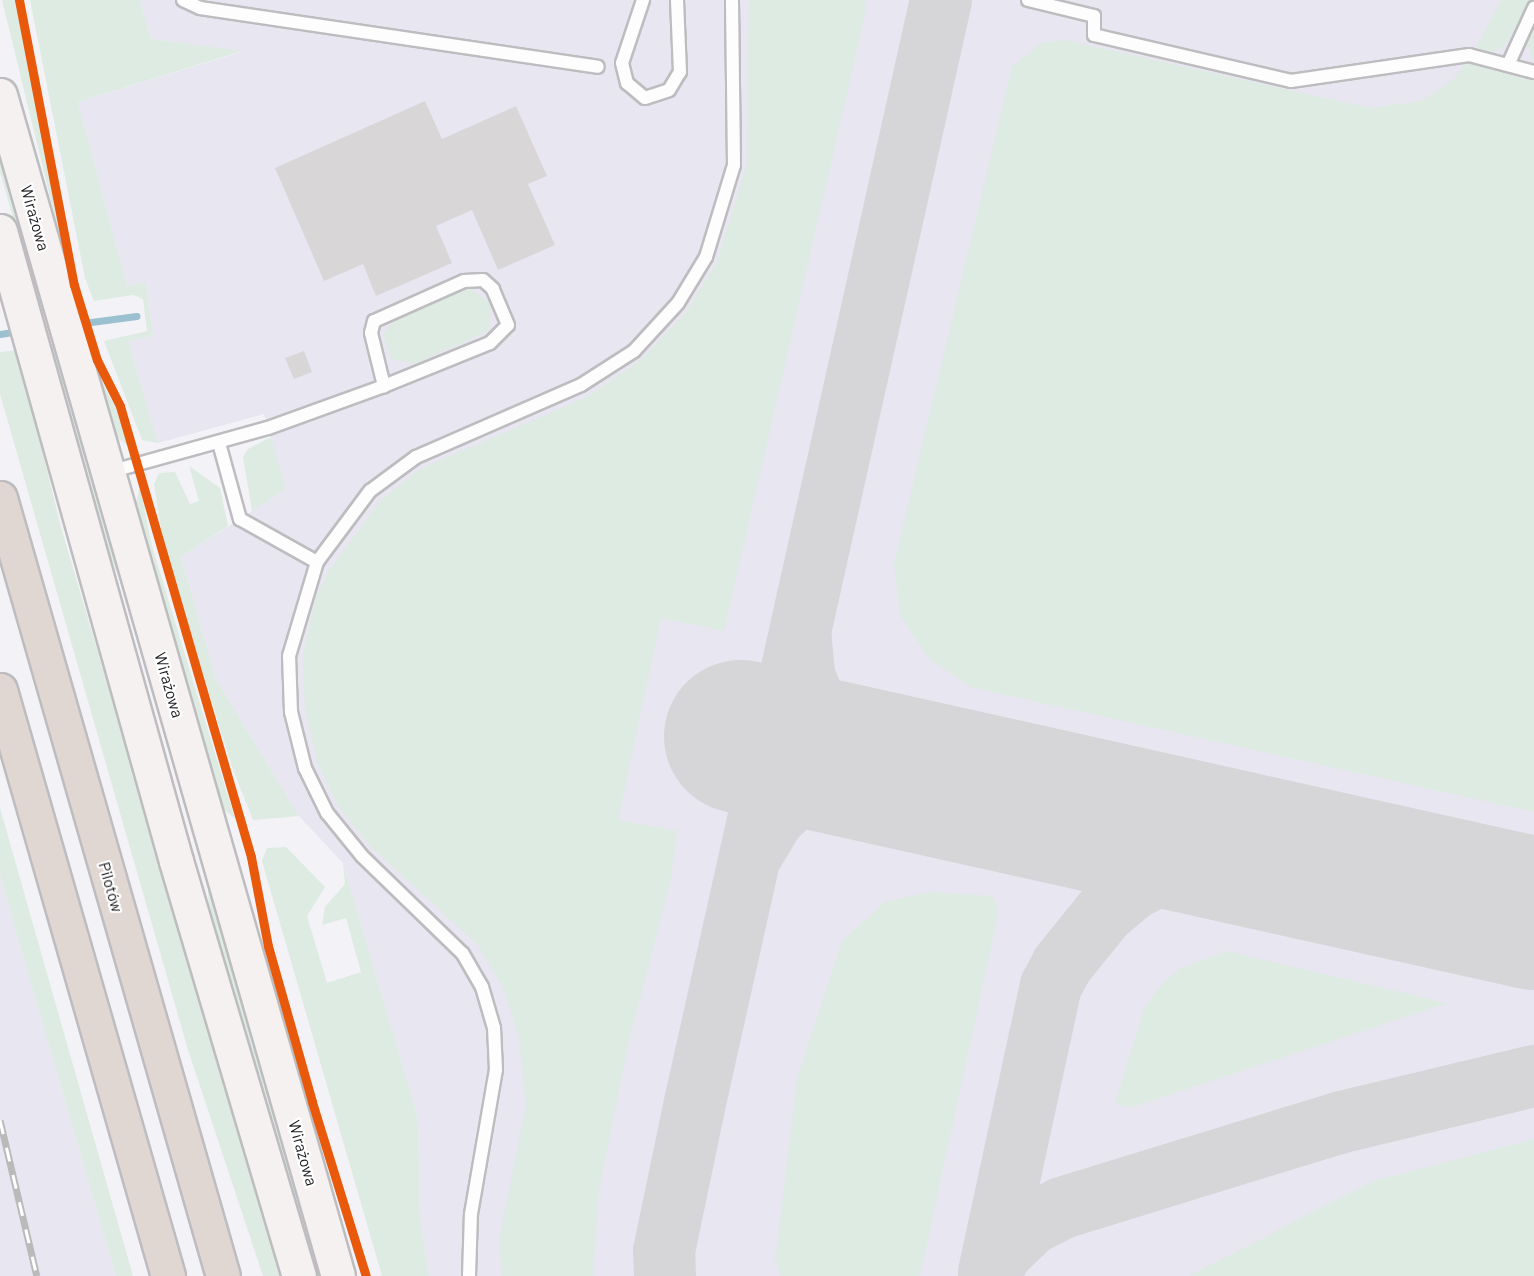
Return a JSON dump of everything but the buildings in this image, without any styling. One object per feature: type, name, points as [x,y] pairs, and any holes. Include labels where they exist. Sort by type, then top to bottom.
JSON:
[{"type":"highway","name":"Pilotów","points":[[0,498],[223,1276]]},
{"type":"highway","points":[[0,690],[168,1276]]},
{"type":"main road","name":"Wirażowa","points":[[0,95],[338,1276]]},
{"type":"main road","points":[[0,231],[169,838],[299,1276]]},
{"type":"lane","points":[[183,0],[218,11],[598,67]]},
{"type":"lane","points":[[643,0],[622,63],[627,83],[645,98],[669,90],[680,72],[677,0]]},
{"type":"lane","points":[[469,1276],[471,1214],[496,1070],[494,1028],[482,987],[462,953],[362,856],[327,813],[305,768],[291,712],[289,656],[317,562],[370,490],[416,457],[581,385],[634,351],[678,303],[706,257],[734,165],[732,0]]},
{"type":"lane","points":[[1028,0],[1094,16],[1094,34],[1291,81],[1469,55],[1534,72]]},
{"type":"lane","points":[[1508,65],[1534,8]]},
{"type":"lane","points":[[108,472],[219,443],[384,386],[503,335],[504,306],[493,289],[483,280],[464,281],[374,321],[371,333],[384,386]]},
{"type":"lane","points":[[219,443],[240,519],[317,562]]},
{"type":"shaded area","points":[[2,0],[15,0],[27,45],[70,279]]},
{"type":"shaded area","points":[[30,0],[140,0],[151,39],[242,51],[78,102],[127,286],[146,283],[153,336],[128,341],[158,443],[142,440],[104,341],[147,331],[143,299],[133,295],[94,301],[85,278]]},
{"type":"shaded area","points":[[140,0],[1534,0],[1534,1276],[429,1276],[420,1217],[418,1118],[343,863],[299,816],[216,679],[181,557],[286,489],[264,414],[158,443],[128,341],[153,336],[146,283],[127,286],[78,102],[241,52],[151,39]]},
{"type":"shaded area","points":[[749,0],[865,0],[866,10],[724,631],[661,618],[618,820],[677,831],[671,879],[627,1049],[599,1190],[593,1276],[501,1276],[500,1235],[526,1105],[519,1037],[503,988],[478,945],[371,847],[338,806],[318,764],[305,709],[303,656],[315,599],[330,569],[380,501],[420,469],[587,397],[642,359],[686,312],[717,262],[747,164]]},
{"type":"shaded area","points":[[1501,0],[1532,0],[1505,45],[1493,53],[1476,48]]},
{"type":"shaded area","points":[[1534,23],[1534,63],[1525,40]]},
{"type":"shaded area","points":[[1064,40],[1370,108],[1421,101],[1454,79],[1465,63],[1534,81],[1534,812],[970,687],[928,658],[900,615],[894,564],[1012,67],[1041,43]]},
{"type":"shaded area","points":[[0,147],[44,305],[38,305],[0,172]]},
{"type":"shaded area","points":[[470,288],[491,304],[489,330],[416,364],[391,359],[383,335],[395,318]]},
{"type":"shaded area","points":[[50,346],[55,346],[130,607],[97,522]]},
{"type":"shaded area","points":[[17,350],[62,531],[283,1276],[263,1276],[188,1050],[0,394],[0,352]]},
{"type":"shaded area","points":[[95,368],[117,410],[128,446],[113,434]]},
{"type":"shaded area","points":[[271,437],[286,489],[252,511],[243,457],[248,449]]},
{"type":"shaded area","points":[[189,466],[220,488],[228,526],[181,557],[216,679],[299,816],[253,820],[232,767],[163,542],[154,484],[159,473],[175,472],[190,504],[199,501]]},
{"type":"shaded area","points":[[140,486],[152,546],[235,819],[220,806],[134,510]]},
{"type":"shaded area","points":[[0,808],[133,1276],[116,1276],[18,939],[0,875]]},
{"type":"shaded area","points":[[286,847],[325,887],[307,916],[327,983],[361,972],[346,918],[322,925],[325,907],[345,884],[343,863],[418,1118],[420,1217],[429,1276],[382,1276],[262,861],[267,848]]},
{"type":"shaded area","points":[[207,870],[323,1276],[315,1276],[209,908]]},
{"type":"shaded area","points":[[0,875],[18,939],[116,1276],[0,1276]]},
{"type":"shaded area","points":[[928,892],[992,896],[999,910],[920,1276],[781,1276],[775,1262],[797,1079],[842,941],[885,902]]},
{"type":"shaded area","points":[[1227,951],[1447,1003],[1130,1108],[1115,1104],[1144,1009],[1159,987],[1179,969]]},
{"type":"shaded area","points":[[1534,1139],[1534,1276],[1189,1276],[1371,1182]]},
{"type":"waterway","points":[[76,324],[136,316]]},
{"type":"waterway","points":[[0,334],[20,331]]},
{"type":"taxiway","points":[[665,1276],[664,1251],[694,1107],[941,0]]},
{"type":"taxiway","points":[[754,851],[773,819],[801,792],[824,781],[890,768],[835,728],[816,705],[804,675],[801,637]]},
{"type":"taxiway","points":[[989,1272],[1051,986],[1062,965],[1104,913],[1133,889],[1168,870],[1214,857],[1263,852]]},
{"type":"taxiway","points":[[989,1276],[1002,1252],[1031,1224],[1062,1208],[1338,1123],[1534,1076]]},
{"type":"runway","points":[[740,736],[1534,913]]},
{"type":"railway","points":[[0,1120],[37,1276]]},
{"type":"cycle path","points":[[19,0],[74,285],[97,360],[120,406],[251,857],[268,946],[312,1102],[366,1276]]}]
